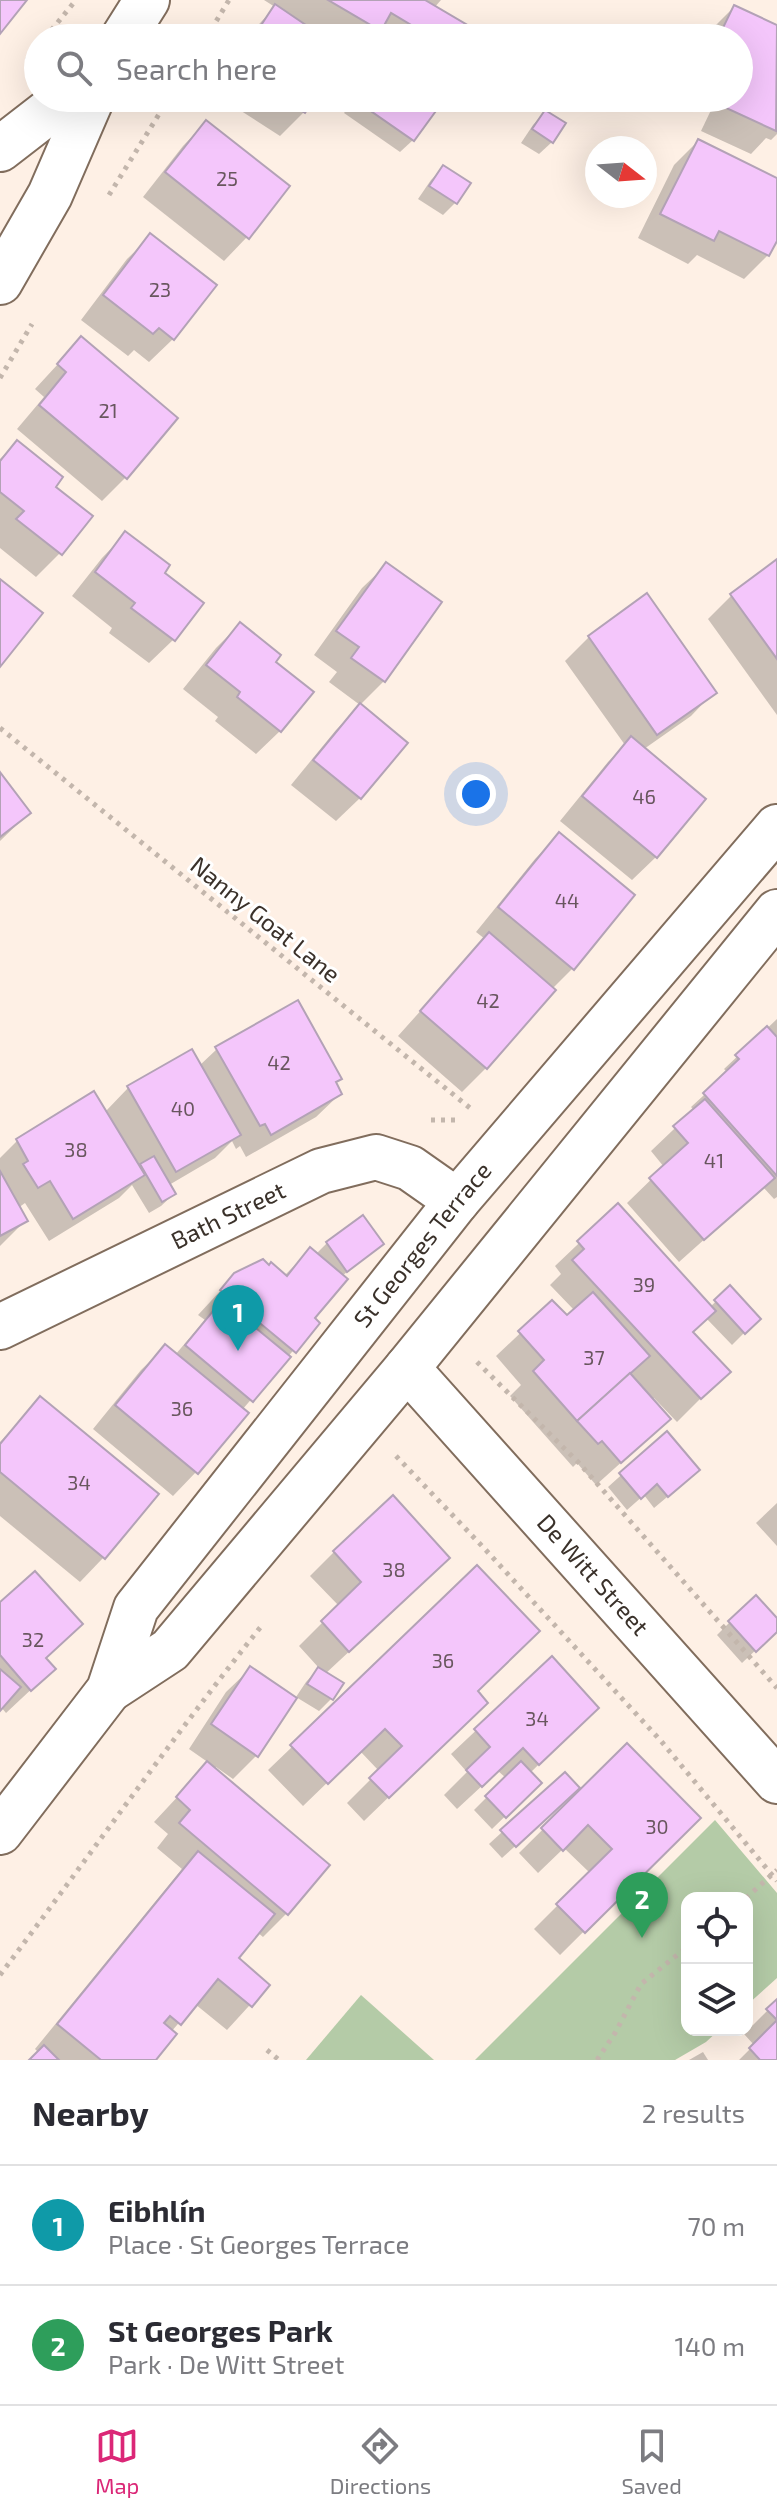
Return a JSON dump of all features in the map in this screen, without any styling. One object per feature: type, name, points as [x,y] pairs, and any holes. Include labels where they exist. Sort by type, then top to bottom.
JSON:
[{"type":"street","points":[[132,24],[147,0]]},
{"type":"street","points":[[0,149],[48,112]]},
{"type":"street","points":[[0,282],[50,195],[86,112]]},
{"type":"street","name":"St Georges Terrace","points":[[109,1690],[136,1608],[457,1201],[777,827]]},
{"type":"street","name":"St Georges Terrace","points":[[0,1832],[109,1690],[170,1650],[407,1368],[777,912]]},
{"type":"street","name":"Bath Street","points":[[0,1327],[321,1171],[376,1157],[410,1168],[457,1201]]},
{"type":"street","name":"De Witt Street","points":[[407,1368],[777,1781]]},
{"type":"path","points":[[56,24],[76,0]]},
{"type":"path","points":[[214,24],[229,0]]},
{"type":"path","name":"Nanny Goat Lane","points":[[0,728],[508,1139]]},
{"type":"path","points":[[470,1356],[579,1463],[777,1688]]},
{"type":"path","points":[[391,1451],[661,1741],[774,1873],[777,1881]]},
{"type":"path","points":[[0,1975],[189,1717],[271,1614]]},
{"type":"path","points":[[753,1892],[774,1873]]},
{"type":"path","points":[[597,2060],[641,1984],[681,1952]]},
{"type":"path","points":[[267,2050],[279,2060]]},
{"type":"green space","points":[[715,1820],[777,1893],[777,1978],[753,2000],[753,1892],[681,1892],[681,2036],[712,2036],[675,2060],[475,2060]]},
{"type":"green space","points":[[361,1995],[434,2060],[306,2060]]},
{"type":"building","points":[[0,0],[27,0],[0,34]]},
{"type":"building","points":[[328,0],[425,0],[466,24],[409,24],[391,13],[385,24],[369,24]]},
{"type":"building","points":[[275,4],[304,24],[262,24]]},
{"type":"building","points":[[734,5],[777,25],[776,131],[735,112],[753,112],[753,24],[725,24]]},
{"type":"building","points":[[372,112],[435,112],[414,141]]},
{"type":"building","points":[[544,112],[566,123],[553,143],[532,129]]},
{"type":"building","points":[[206,120],[290,186],[249,239],[165,172]]},
{"type":"building","points":[[698,139],[777,178],[777,241],[769,256],[719,231],[714,241],[660,214]]},
{"type":"building","points":[[443,165],[471,183],[457,204],[429,186]]},
{"type":"building","points":[[150,233],[217,285],[174,340],[159,328],[153,334],[103,295]]},
{"type":"building","points":[[81,336],[178,418],[127,479],[39,405],[66,372],[57,364]]},
{"type":"building","points":[[17,440],[63,477],[56,487],[93,516],[62,555],[16,519],[24,511],[0,492],[0,461]]},
{"type":"building","points":[[125,531],[170,565],[165,573],[204,603],[175,641],[131,608],[135,603],[95,572]]},
{"type":"building","points":[[777,559],[777,659],[730,594]]},
{"type":"building","points":[[386,562],[442,602],[385,682],[351,658],[359,647],[336,631]]},
{"type":"building","points":[[0,579],[43,613],[0,667]]},
{"type":"building","points":[[647,593],[717,693],[657,735],[588,636]]},
{"type":"building","points":[[240,622],[281,655],[276,662],[314,692],[281,732],[237,697],[240,692],[206,665]]},
{"type":"building","points":[[360,703],[408,743],[361,799],[313,760]]},
{"type":"building","points":[[631,736],[706,799],[657,858],[582,796]]},
{"type":"building","points":[[0,772],[31,813],[0,837]]},
{"type":"building","points":[[559,832],[635,895],[574,970],[498,907]]},
{"type":"building","points":[[489,932],[556,990],[487,1069],[420,1011]]},
{"type":"building","points":[[298,1000],[342,1079],[336,1082],[342,1094],[271,1135],[265,1124],[260,1126],[215,1047]]},
{"type":"building","points":[[767,1026],[777,1037],[777,1176],[703,1093],[739,1059],[735,1055]]},
{"type":"building","points":[[192,1049],[241,1135],[176,1172],[127,1086]]},
{"type":"building","points":[[94,1091],[145,1175],[73,1219],[50,1181],[38,1188],[23,1164],[28,1161],[16,1139]]},
{"type":"building","points":[[705,1099],[775,1178],[704,1240],[649,1178],[688,1143],[673,1126]]},
{"type":"building","points":[[154,1156],[176,1194],[162,1202],[140,1164]]},
{"type":"building","points":[[0,1171],[28,1221],[0,1236]]},
{"type":"building","points":[[618,1203],[716,1311],[693,1332],[731,1372],[701,1399],[572,1260],[584,1249],[577,1241]]},
{"type":"building","points":[[363,1215],[384,1244],[347,1272],[326,1242]]},
{"type":"building","points":[[310,1247],[348,1279],[315,1318],[320,1323],[296,1353],[220,1290],[234,1273],[263,1259],[287,1276]]},
{"type":"building","points":[[730,1285],[761,1319],[745,1334],[714,1300]]},
{"type":"building","points":[[593,1292],[650,1356],[577,1421],[533,1371],[544,1360],[518,1331],[552,1300],[567,1315]]},
{"type":"building","points":[[222,1300],[291,1357],[253,1402],[185,1345]]},
{"type":"building","points":[[165,1344],[249,1413],[198,1474],[115,1405]]},
{"type":"building","points":[[630,1373],[671,1419],[621,1463],[602,1441],[598,1444],[577,1421]]},
{"type":"building","points":[[40,1396],[159,1494],[105,1559],[0,1472],[0,1444]]},
{"type":"building","points":[[667,1431],[700,1470],[668,1497],[657,1484],[641,1499],[619,1473]]},
{"type":"building","points":[[393,1495],[450,1558],[349,1652],[321,1621],[361,1582],[333,1551]]},
{"type":"building","points":[[477,1565],[540,1631],[478,1691],[488,1703],[389,1798],[369,1778],[402,1746],[385,1729],[328,1784],[290,1745]]},
{"type":"building","points":[[35,1571],[83,1624],[46,1658],[56,1669],[31,1691],[0,1655],[0,1602]]},
{"type":"building","points":[[756,1595],[777,1618],[777,1632],[756,1652],[728,1621]]},
{"type":"building","points":[[552,1656],[599,1708],[539,1765],[523,1748],[482,1787],[466,1770],[490,1747],[474,1729]]},
{"type":"building","points":[[250,1666],[297,1698],[258,1757],[211,1724]]},
{"type":"building","points":[[318,1667],[344,1683],[333,1700],[307,1684]]},
{"type":"building","points":[[0,1669],[21,1687],[0,1711]]},
{"type":"building","points":[[627,1743],[701,1818],[585,1933],[556,1904],[612,1849],[588,1825],[563,1851],[541,1828]]},
{"type":"building","points":[[207,1761],[330,1865],[288,1915],[179,1823],[190,1810],[176,1797]]},
{"type":"building","points":[[521,1761],[542,1783],[506,1818],[485,1796]]},
{"type":"building","points":[[565,1772],[580,1788],[516,1847],[500,1830]]},
{"type":"building","points":[[198,1851],[275,1914],[239,1958],[270,1985],[252,2007],[218,1979],[181,2025],[170,2016],[164,2023],[177,2034],[156,2060],[101,2060],[57,2024]]},
{"type":"building","points":[[777,1999],[777,2020],[766,2009]]},
{"type":"building","points":[[777,2020],[777,2060],[760,2060],[749,2048]]},
{"type":"building","points":[[44,2045],[59,2060],[29,2060]]},
{"type":"place","name":"Eibhlín","points":[[238,1351]]},
{"type":"place","name":"St Georges Park","points":[[642,1938]]}]
